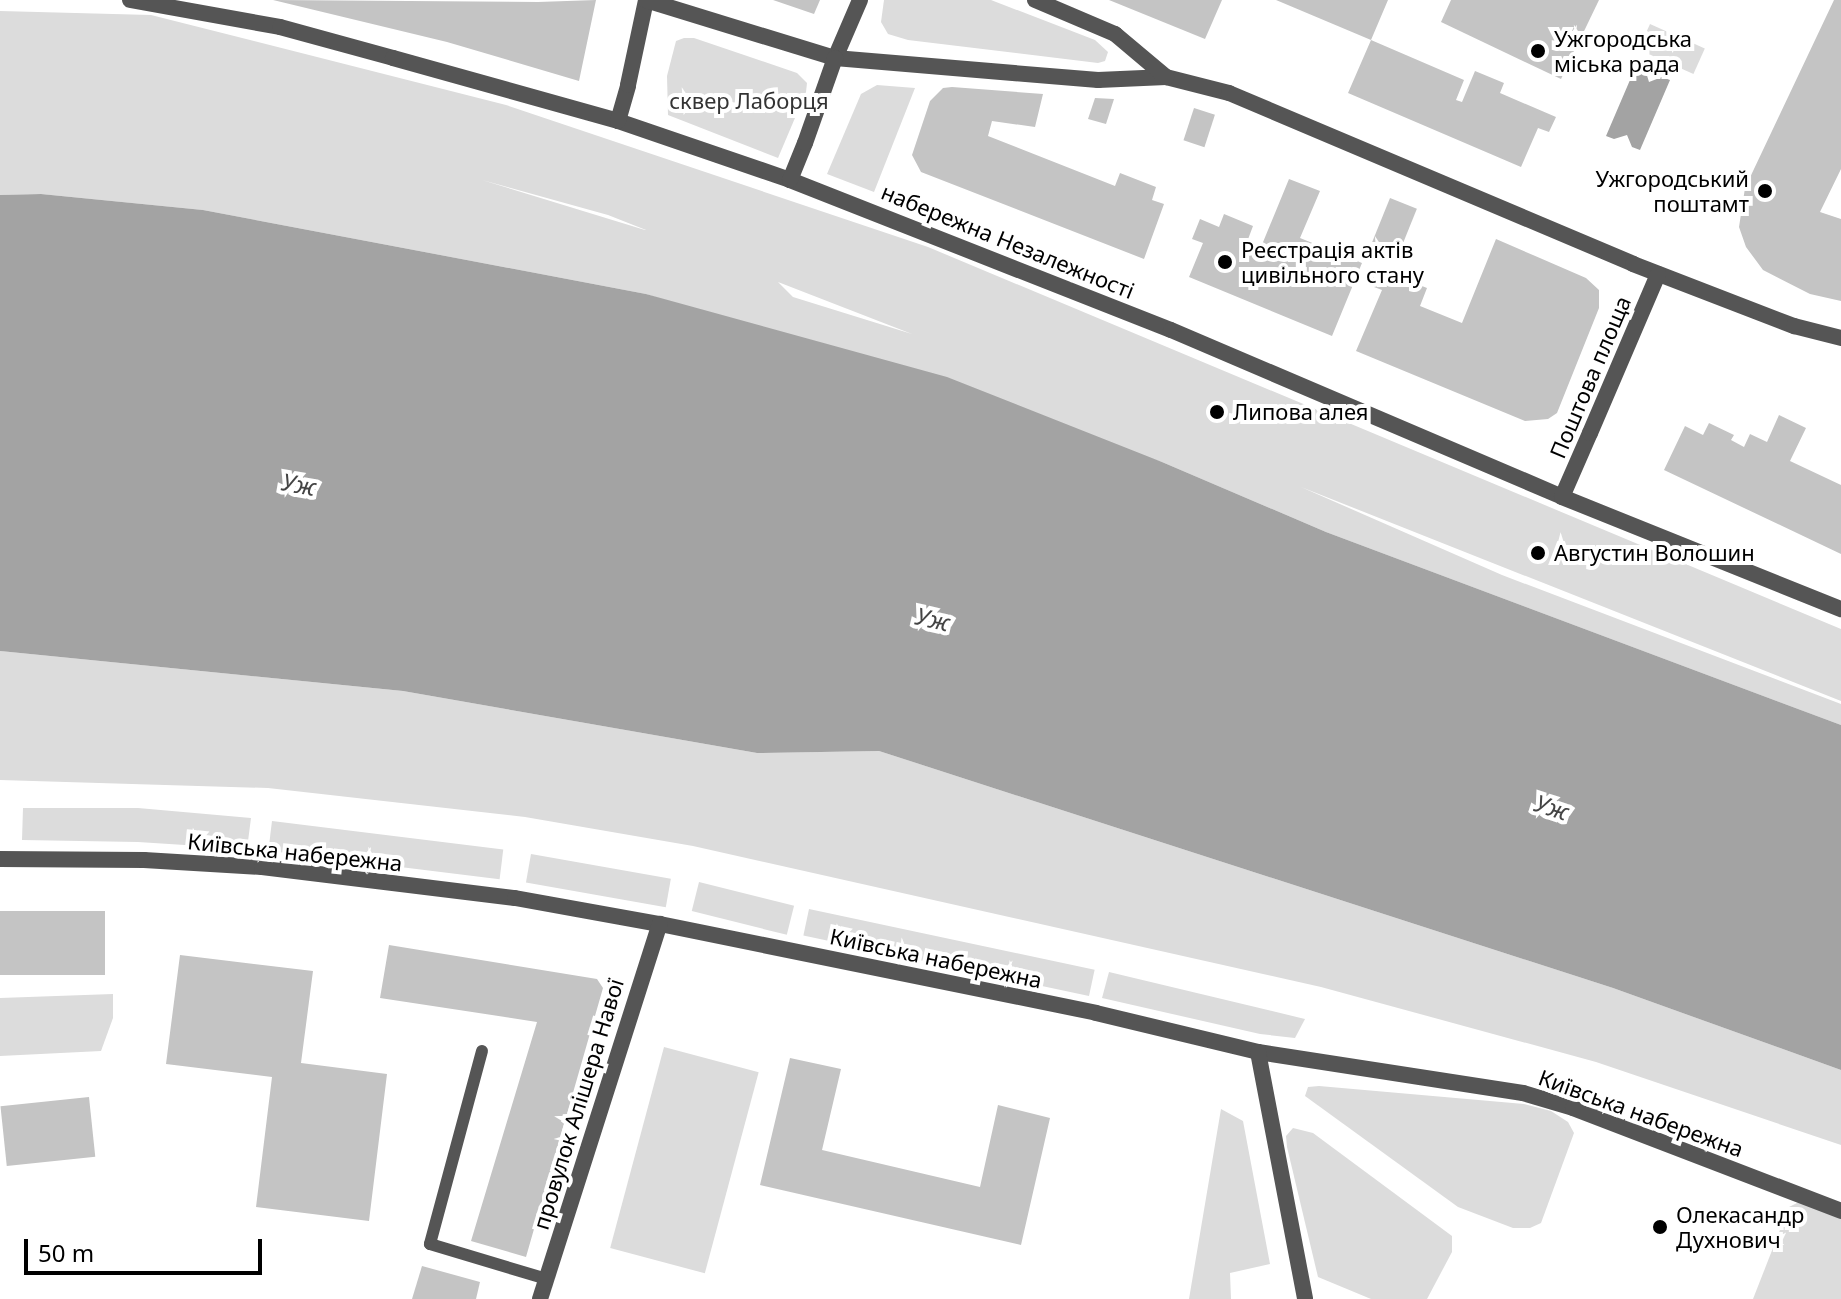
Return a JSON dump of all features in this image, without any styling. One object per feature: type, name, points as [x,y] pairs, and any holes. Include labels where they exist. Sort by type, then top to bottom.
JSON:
[{"type":"street","name":"набережна Незалежності","points":[[130,0],[170,3],[280,27],[618,121],[790,180],[1171,330],[1562,497],[1841,609]]},
{"type":"street","points":[[618,121],[646,0],[835,58],[1098,80],[1166,77],[1229,93],[1658,274],[1794,326],[1841,338]]},
{"type":"street","points":[[790,180],[860,0]]},
{"type":"street","points":[[1035,0],[1115,34],[1166,77]]},
{"type":"street","name":"Поштова площа","points":[[1562,497],[1658,274]]},
{"type":"street","name":"Київська набережна","points":[[0,859],[144,860],[262,867],[515,898],[660,924],[1096,1013],[1258,1052],[1523,1093],[1573,1108],[1841,1211]]},
{"type":"street","name":"провулок Алішера Навої","points":[[540,1299],[660,924]]},
{"type":"street","points":[[1258,1052],[1305,1299]]},
{"type":"lane","points":[[482,1051],[430,1244],[547,1279]]},
{"type":"green space","points":[[884,0],[991,0],[1095,40],[1108,52],[1105,61],[1098,63],[908,40],[888,34],[881,22]]},
{"type":"green space","points":[[0,11],[151,15],[506,105],[928,247],[1841,629],[1841,701],[1301,487],[1502,575],[1841,704],[1841,725],[1326,532],[1162,462],[646,294],[203,210],[41,194],[0,195]],"holes":[[[482,180],[608,215],[646,230],[645,230]],[[778,282],[912,334],[793,297]]]},
{"type":"green space","points":[[1650,24],[1705,48],[1693,74],[1639,50]]},
{"type":"green space","name":"сквер Лаборця","points":[[694,38],[797,73],[807,83],[778,158],[668,115],[667,76],[676,41]]},
{"type":"green space","points":[[877,85],[915,88],[874,192],[827,174],[861,94]]},
{"type":"green space","points":[[0,651],[403,691],[757,753],[879,751],[1613,988],[1841,1070],[1841,1145],[1596,1062],[1321,987],[693,846],[525,817],[268,788],[0,780]]},
{"type":"green space","points":[[23,808],[138,808],[251,818],[247,849],[138,842],[22,840]]},
{"type":"green space","points":[[272,821],[503,849],[500,879],[268,851]]},
{"type":"green space","points":[[531,854],[671,879],[666,907],[526,883]]},
{"type":"green space","points":[[699,882],[794,906],[787,935],[692,911]]},
{"type":"green space","points":[[809,909],[1095,970],[1089,996],[803,935]]},
{"type":"green space","points":[[1109,972],[1305,1019],[1295,1038],[1260,1034],[1102,998]]},
{"type":"green space","points":[[113,994],[113,1018],[101,1051],[0,1056],[0,998]]},
{"type":"green space","points":[[664,1047],[759,1072],[705,1273],[610,1248]]},
{"type":"green space","points":[[1308,1087],[1524,1104],[1551,1111],[1568,1122],[1574,1133],[1541,1223],[1530,1228],[1513,1228],[1458,1207],[1305,1096]]},
{"type":"green space","points":[[1221,1109],[1243,1121],[1270,1264],[1230,1273],[1231,1299],[1189,1299]]},
{"type":"green space","points":[[1293,1128],[1313,1133],[1452,1236],[1452,1252],[1427,1299],[1371,1299],[1318,1277],[1287,1147],[1286,1136]]},
{"type":"green space","points":[[1799,1202],[1841,1216],[1841,1299],[1753,1299],[1789,1207]]},
{"type":"water","points":[[1636,66],[1645,69],[1649,82],[1662,77],[1670,80],[1640,150],[1632,147],[1627,135],[1614,139],[1606,136]]},
{"type":"water","name":"Уж","points":[[41,194],[203,210],[646,294],[947,377],[1162,462],[1326,532],[1841,725],[1841,1070],[1613,988],[879,751],[757,753],[403,691],[0,651],[0,195]]},
{"type":"building","points":[[273,0],[596,0],[579,81],[447,42]]},
{"type":"building","points":[[773,0],[820,0],[814,14]]},
{"type":"building","points":[[1109,0],[1222,0],[1205,39]]},
{"type":"building","points":[[1276,0],[1388,0],[1371,40]]},
{"type":"building","name":"Ужгородська міська рада","points":[[1451,0],[1599,0],[1561,79],[1441,22]]},
{"type":"building","points":[[1834,0],[1841,0],[1841,169],[1820,212],[1841,219],[1841,301],[1810,294],[1763,270],[1746,247],[1739,227],[1745,188]]},
{"type":"building","points":[[1371,40],[1464,80],[1456,100],[1462,102],[1475,71],[1504,83],[1500,93],[1556,117],[1549,132],[1538,128],[1521,167],[1348,93]]},
{"type":"building","points":[[943,88],[1043,94],[1035,127],[992,121],[988,136],[1115,186],[1120,173],[1156,187],[1152,200],[1164,204],[1144,259],[921,172],[912,155],[930,101]]},
{"type":"building","points":[[1095,98],[1114,99],[1106,124],[1088,119]]},
{"type":"building","points":[[1194,108],[1215,115],[1204,147],[1183,140]]},
{"type":"building","points":[[1289,179],[1320,191],[1300,238],[1362,263],[1332,336],[1189,277],[1203,243],[1192,239],[1200,219],[1219,227],[1224,214],[1253,226],[1247,242],[1261,247]]},
{"type":"building","points":[[1390,198],[1417,209],[1398,256],[1371,245]]},
{"type":"building","points":[[1496,239],[1586,278],[1599,290],[1599,308],[1557,413],[1548,419],[1525,421],[1356,351],[1382,290],[1366,284],[1374,267],[1427,288],[1420,306],[1462,323]]},
{"type":"building","points":[[1779,415],[1806,428],[1790,461],[1841,485],[1841,554],[1664,470],[1685,426],[1703,435],[1709,423],[1734,435],[1731,440],[1744,447],[1750,434],[1767,442]]},
{"type":"building","points":[[0,911],[105,911],[105,975],[0,975]]},
{"type":"building","points":[[389,945],[597,979],[603,988],[526,1257],[471,1241],[537,1022],[380,998]]},
{"type":"building","points":[[180,955],[313,971],[301,1063],[387,1074],[369,1221],[256,1207],[272,1077],[166,1064]]},
{"type":"building","points":[[790,1058],[841,1069],[822,1150],[980,1187],[998,1105],[1050,1118],[1021,1245],[760,1185]]},
{"type":"building","points":[[89,1097],[95,1157],[7,1166],[0,1106]]},
{"type":"building","points":[[422,1266],[480,1282],[476,1299],[412,1299]]},
{"type":"place","name":"Ужгородська міська рада","points":[[1538,51]]},
{"type":"place","name":"Ужгородський поштамт","points":[[1765,191]]},
{"type":"place","name":"Реєстрація актів цивільного стану","points":[[1225,262]]},
{"type":"place","name":"Липова алея","points":[[1217,412]]},
{"type":"place","name":"Августин Волошин","points":[[1538,553]]},
{"type":"place","name":"Олекасандр Духнович","points":[[1660,1227]]}]
